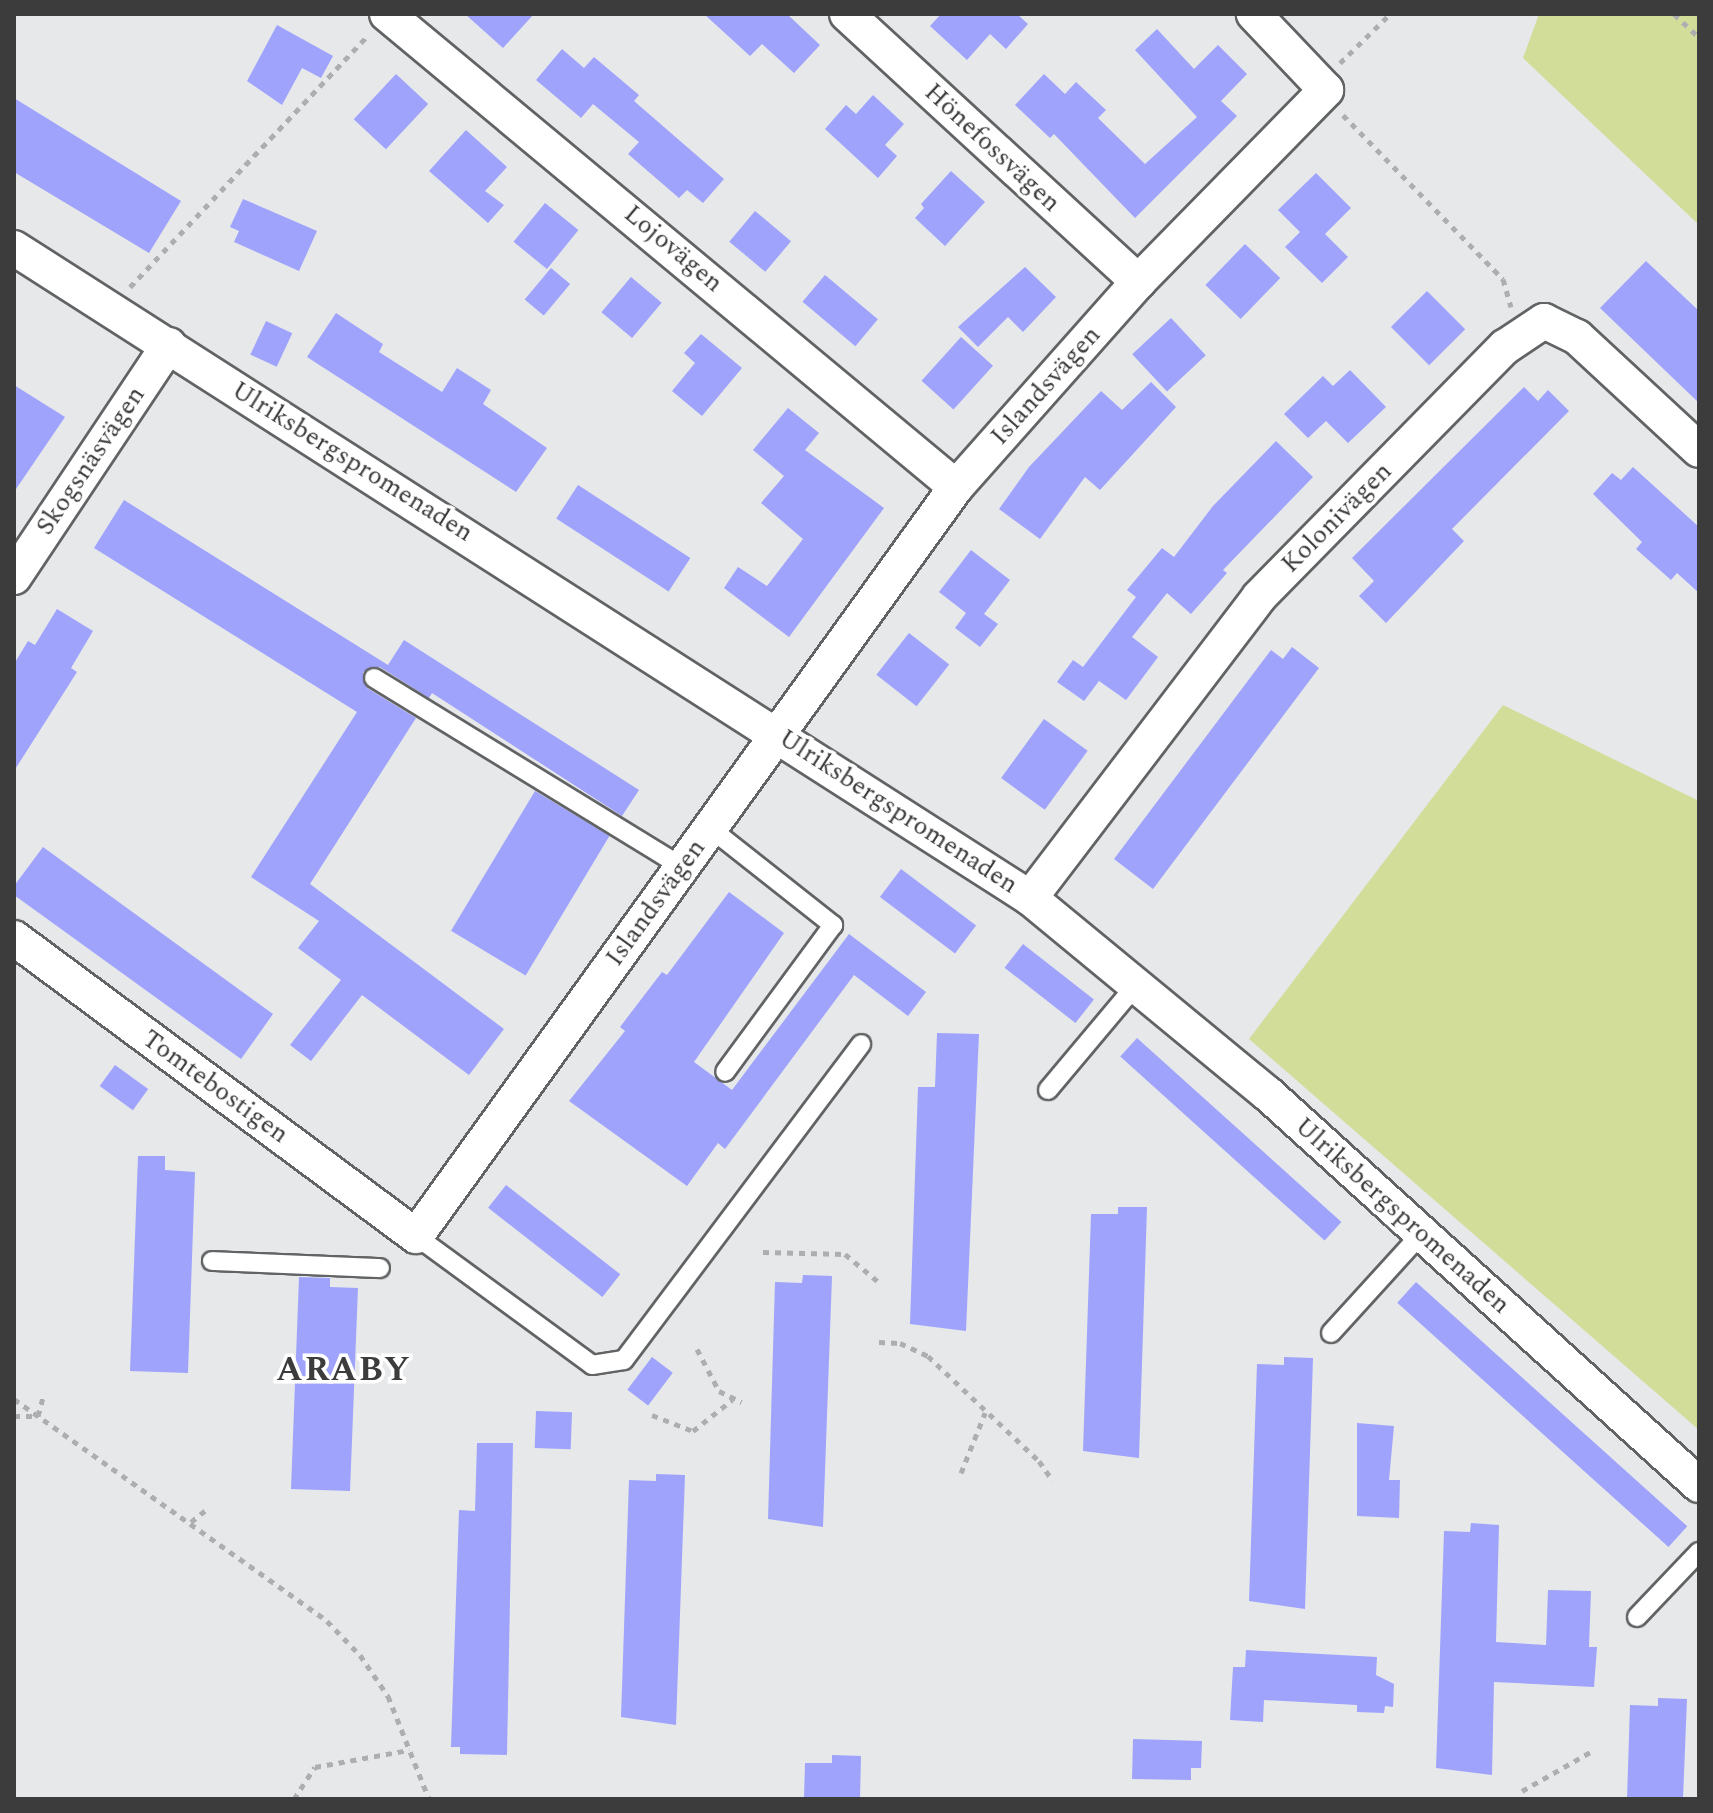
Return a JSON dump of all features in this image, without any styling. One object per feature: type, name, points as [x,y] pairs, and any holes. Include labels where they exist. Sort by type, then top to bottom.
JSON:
[{"type":"street","name":"Lojovägen","points":[[388,14],[956,487]]},
{"type":"street","name":"Hönefossvägen","points":[[847,14],[1138,282]]},
{"type":"street","points":[[1254,14],[1322,90]]},
{"type":"street","name":"Islandsvägen","points":[[416,1236],[956,487],[1138,282],[1322,90]]},
{"type":"street","name":"Ulriksbergspromenaden","points":[[14,248],[778,733],[1030,898],[1137,984],[1422,1233],[1699,1485]]},
{"type":"street","name":"Kolonivägen","points":[[1030,898],[1259,597],[1505,347],[1544,321],[1577,337],[1699,450]]},
{"type":"street","name":"Skogsnäsvägen","points":[[14,577],[169,345]]},
{"type":"street","name":"Tomtebostigen","points":[[14,938],[416,1236]]},
{"type":"lane","points":[[374,678],[682,867]]},
{"type":"lane","points":[[710,828],[833,925],[725,1072]]},
{"type":"lane","points":[[1048,1090],[1137,984]]},
{"type":"lane","points":[[416,1236],[592,1365],[624,1360],[861,1044]]},
{"type":"lane","points":[[1331,1333],[1422,1233]]},
{"type":"lane","points":[[212,1261],[380,1268]]},
{"type":"lane","points":[[1637,1617],[1699,1552]]},
{"type":"path","points":[[110,309],[388,14]]},
{"type":"path","points":[[1390,14],[1322,90],[1503,279],[1512,307],[1505,347]]},
{"type":"path","points":[[1674,14],[1699,37]]},
{"type":"path","points":[[763,1252],[845,1254],[881,1284]]},
{"type":"path","points":[[879,1342],[900,1343],[928,1356],[1039,1461],[1053,1481]]},
{"type":"path","points":[[697,1349],[709,1376],[732,1400],[742,1402]]},
{"type":"path","points":[[38,1416],[44,1393]]},
{"type":"path","points":[[14,1399],[327,1621],[360,1655],[388,1696],[429,1799]]},
{"type":"path","points":[[652,1415],[693,1431],[732,1400]]},
{"type":"path","points":[[961,1473],[985,1413]]},
{"type":"path","points":[[14,1416],[38,1416]]},
{"type":"path","points":[[191,1522],[208,1508]]},
{"type":"path","points":[[294,1799],[315,1767],[409,1750]]},
{"type":"path","points":[[1522,1791],[1594,1750]]},
{"type":"green space","points":[[1539,14],[1699,14],[1699,225],[1523,58]]},
{"type":"green space","points":[[1503,705],[1699,801],[1699,1430],[1249,1039]]},
{"type":"building","points":[[465,14],[534,14],[503,48]]},
{"type":"building","points":[[704,14],[787,14],[820,45],[794,73],[762,44],[750,56]]},
{"type":"building","points":[[941,14],[1017,14],[1028,24],[1006,49],[990,34],[967,60],[930,26]]},
{"type":"building","points":[[277,25],[333,56],[321,78],[302,68],[282,105],[247,81]]},
{"type":"building","points":[[1157,29],[1194,69],[1218,45],[1247,74],[1221,101],[1237,116],[1135,218],[1054,134],[1050,138],[1015,105],[1044,74],[1065,94],[1076,82],[1106,110],[1098,118],[1145,164],[1197,117],[1135,50]]},
{"type":"building","points":[[562,49],[584,68],[594,57],[639,95],[634,101],[724,179],[703,203],[687,190],[679,198],[628,154],[639,142],[593,104],[581,118],[536,80]]},
{"type":"building","points":[[396,74],[428,104],[386,149],[354,119]]},
{"type":"building","points":[[873,95],[904,124],[885,145],[897,156],[878,178],[825,129],[846,105],[856,114]]},
{"type":"building","points":[[14,98],[181,201],[149,253],[14,172]]},
{"type":"building","points":[[466,130],[507,167],[485,191],[504,205],[488,223],[429,171]]},
{"type":"building","points":[[951,171],[985,202],[945,246],[915,218],[924,208],[921,204]]},
{"type":"building","points":[[1316,173],[1351,208],[1325,234],[1348,257],[1322,283],[1285,247],[1300,232],[1278,210]]},
{"type":"building","points":[[243,199],[317,231],[299,271],[234,242],[239,231],[230,227]]},
{"type":"building","points":[[545,203],[578,230],[547,269],[514,242]]},
{"type":"building","points":[[755,211],[791,241],[765,272],[729,242]]},
{"type":"building","points":[[1245,244],[1280,278],[1241,319],[1205,285]]},
{"type":"building","points":[[1646,261],[1699,311],[1699,403],[1600,308]]},
{"type":"building","points":[[1025,267],[1056,297],[1023,332],[1008,317],[978,347],[958,327]]},
{"type":"building","points":[[551,268],[570,284],[544,315],[525,299]]},
{"type":"building","points":[[825,275],[878,319],[855,346],[803,302]]},
{"type":"building","points":[[631,277],[662,303],[632,338],[601,312]]},
{"type":"building","points":[[1427,291],[1465,329],[1429,365],[1391,327]]},
{"type":"building","points":[[336,313],[383,344],[379,352],[442,392],[457,368],[491,390],[483,404],[547,448],[516,492],[307,357]]},
{"type":"building","points":[[1171,318],[1206,355],[1167,391],[1132,354]]},
{"type":"building","points":[[266,321],[292,333],[277,367],[250,355]]},
{"type":"building","points":[[701,334],[742,368],[702,416],[672,391],[695,363],[684,353]]},
{"type":"building","points":[[961,337],[993,366],[953,410],[922,381]]},
{"type":"building","points":[[1350,370],[1386,407],[1348,443],[1326,421],[1308,438],[1284,414],[1323,376],[1333,386]]},
{"type":"building","points":[[1151,382],[1176,407],[1100,490],[1085,477],[1040,539],[999,509],[1029,467],[1101,391],[1122,410]]},
{"type":"building","points":[[14,385],[65,417],[14,492]]},
{"type":"building","points":[[1524,387],[1538,401],[1548,390],[1569,411],[1452,529],[1464,541],[1386,623],[1359,596],[1374,581],[1352,558]]},
{"type":"building","points":[[788,408],[819,433],[805,450],[884,508],[789,637],[724,588],[738,567],[767,586],[803,539],[761,503],[784,476],[753,450]]},
{"type":"building","points":[[1276,441],[1313,477],[1223,570],[1227,573],[1191,614],[1167,593],[1132,637],[1158,657],[1126,700],[1099,681],[1084,701],[1057,682],[1073,660],[1083,667],[1136,597],[1127,590],[1162,548],[1174,557],[1213,506]]},
{"type":"building","points":[[1633,467],[1699,527],[1699,593],[1677,573],[1671,580],[1636,549],[1642,542],[1593,494],[1612,473],[1621,480]]},
{"type":"building","points":[[578,485],[690,558],[669,592],[556,519]]},
{"type":"building","points":[[124,500],[388,665],[404,640],[639,790],[622,816],[432,693],[429,698],[380,667],[363,672],[367,688],[416,718],[310,884],[504,1029],[469,1075],[362,995],[311,1061],[290,1045],[341,980],[298,948],[319,921],[251,877],[357,712],[94,548]]},
{"type":"building","points":[[971,550],[1010,580],[984,614],[998,624],[980,647],[955,628],[966,613],[939,592]]},
{"type":"building","points":[[57,609],[93,631],[71,668],[77,672],[14,771],[14,664],[28,641],[35,645]]},
{"type":"building","points":[[909,633],[949,664],[917,706],[876,675]]},
{"type":"building","points":[[1292,647],[1319,668],[1153,889],[1114,859],[1271,650],[1283,659]]},
{"type":"building","points":[[1044,719],[1088,751],[1045,810],[1001,778]]},
{"type":"building","points":[[535,791],[610,836],[526,976],[451,931]]},
{"type":"building","points":[[43,847],[273,1014],[241,1059],[14,895],[14,886]]},
{"type":"building","points":[[901,869],[976,926],[955,954],[880,897]]},
{"type":"building","points":[[729,892],[784,933],[694,1062],[732,1090],[849,934],[926,992],[908,1016],[854,975],[725,1149],[718,1143],[687,1186],[569,1101],[625,1031],[620,1027],[662,972],[667,975]]},
{"type":"building","points":[[1023,944],[1094,999],[1075,1023],[1005,968]]},
{"type":"building","points":[[937,1033],[979,1034],[966,1331],[910,1324],[918,1087],[935,1087]]},
{"type":"building","points":[[1137,1038],[1341,1222],[1325,1241],[1120,1057]]},
{"type":"building","points":[[115,1065],[148,1089],[133,1110],[100,1086]]},
{"type":"building","points":[[138,1156],[165,1156],[165,1170],[195,1172],[188,1373],[130,1371]]},
{"type":"building","points":[[506,1185],[620,1274],[602,1297],[488,1208]]},
{"type":"building","points":[[1118,1207],[1147,1207],[1139,1458],[1083,1451],[1091,1214],[1118,1214]]},
{"type":"building","points":[[803,1275],[832,1276],[823,1527],[768,1519],[775,1282],[802,1283]]},
{"type":"building","points":[[299,1277],[330,1278],[330,1287],[358,1288],[350,1491],[291,1489]]},
{"type":"building","points":[[1416,1282],[1687,1526],[1669,1547],[1397,1303]]},
{"type":"building","points":[[652,1357],[673,1373],[648,1405],[627,1390]]},
{"type":"building","points":[[1284,1357],[1313,1358],[1305,1609],[1249,1601],[1257,1364],[1284,1365]]},
{"type":"building","points":[[536,1411],[572,1412],[571,1449],[535,1448]]},
{"type":"building","points":[[1357,1423],[1394,1426],[1389,1480],[1400,1480],[1399,1518],[1357,1516]]},
{"type":"building","points":[[477,1443],[513,1443],[507,1755],[460,1754],[460,1747],[451,1747],[459,1510],[475,1511]]},
{"type":"building","points":[[656,1474],[685,1475],[676,1725],[621,1717],[629,1480],[656,1481]]},
{"type":"building","points":[[1471,1523],[1499,1525],[1496,1642],[1546,1645],[1548,1590],[1591,1591],[1589,1647],[1597,1647],[1594,1687],[1494,1682],[1492,1775],[1436,1768],[1444,1531],[1470,1532]]},
{"type":"building","points":[[1246,1650],[1377,1657],[1376,1675],[1394,1684],[1393,1707],[1385,1706],[1384,1713],[1357,1712],[1357,1705],[1264,1700],[1263,1722],[1230,1720],[1233,1667],[1245,1667]]},
{"type":"building","points":[[1658,1698],[1687,1699],[1683,1799],[1627,1799],[1630,1705],[1658,1706]]},
{"type":"building","points":[[1133,1739],[1202,1741],[1201,1768],[1191,1768],[1191,1780],[1132,1779]]},
{"type":"building","points":[[832,1755],[861,1756],[860,1799],[804,1799],[805,1763],[832,1763]]},
{"type":"district","name":"ARABY","points":[[344,1371]]}]
